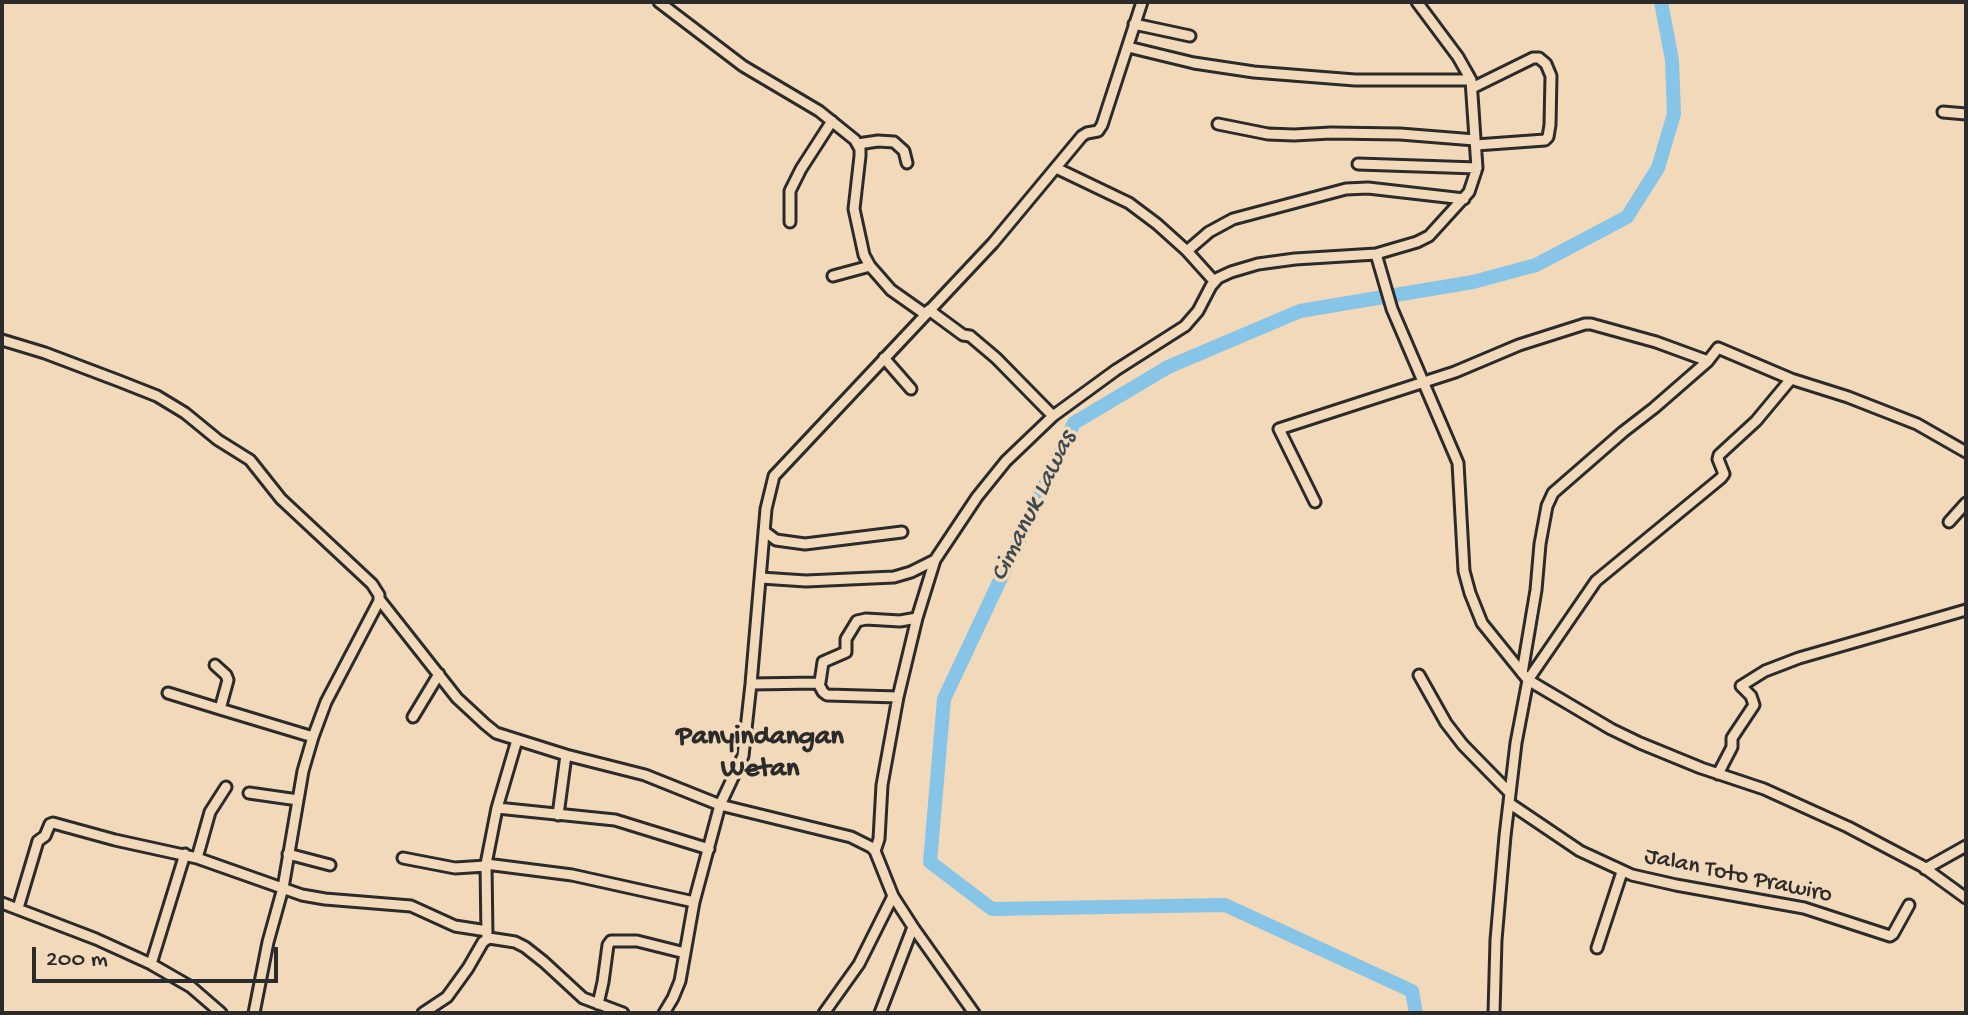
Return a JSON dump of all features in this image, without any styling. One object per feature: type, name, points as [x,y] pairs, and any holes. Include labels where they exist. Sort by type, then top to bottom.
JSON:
[{"type":"street","points":[[659,2],[743,66],[832,121],[858,144],[860,156],[854,209],[864,255],[870,266],[891,290],[963,335],[970,336],[1053,416]]},
{"type":"street","points":[[664,1013],[680,981],[694,902],[720,805],[743,756],[764,531],[769,493],[777,472],[993,243],[1082,136],[1097,132],[1142,2]]},
{"type":"street","points":[[875,851],[879,839],[882,785],[898,697],[935,560],[977,497],[1006,461],[1053,416],[1116,370],[1185,326],[1201,307],[1214,281],[1258,264],[1376,254],[1417,242],[1429,236],[1464,199],[1473,184],[1477,168],[1471,84],[1458,57],[1417,2]]},
{"type":"street","points":[[1134,24],[1190,36]]},
{"type":"street","points":[[1128,47],[1181,61],[1254,72],[1355,80],[1471,84],[1533,58],[1539,58],[1546,64],[1551,76],[1552,107],[1545,140],[1475,142],[1400,134],[1268,134],[1218,124]]},
{"type":"street","points":[[1943,112],[1966,114]]},
{"type":"street","points":[[790,222],[791,188],[832,121]]},
{"type":"street","points":[[858,144],[894,142],[904,151],[907,163]]},
{"type":"street","points":[[1358,164],[1477,168]]},
{"type":"street","points":[[1056,168],[1129,203],[1187,251],[1214,281]]},
{"type":"street","points":[[1187,251],[1209,232],[1233,219],[1346,189],[1368,188],[1464,199]]},
{"type":"street","points":[[1376,254],[1392,309],[1458,463],[1464,571],[1470,593],[1482,623],[1525,676],[1611,729],[1640,743],[1776,794],[1894,850],[1966,898]]},
{"type":"street","points":[[833,276],[870,266]]},
{"type":"street","points":[[1315,502],[1279,429],[1459,371],[1519,345],[1585,324],[1656,342],[1708,361]]},
{"type":"street","points":[[2,340],[157,396],[250,460],[281,499],[372,584],[379,599],[457,698],[496,733],[645,775],[720,805],[862,841],[875,851],[893,896],[974,1013]]},
{"type":"street","points":[[1494,1013],[1496,940],[1509,798],[1540,544],[1547,506],[1553,493],[1708,361],[1718,348],[1791,379],[1913,422],[1966,452]]},
{"type":"street","points":[[884,358],[911,389]]},
{"type":"street","points":[[1525,676],[1596,581],[1721,478],[1724,470],[1719,463],[1719,455],[1756,421],[1791,379]]},
{"type":"street","points":[[1949,522],[1966,503]]},
{"type":"street","points":[[764,531],[776,540],[805,544],[902,532]]},
{"type":"street","points":[[761,578],[806,581],[894,577],[935,560]]},
{"type":"street","points":[[254,1013],[268,942],[283,888],[303,771],[313,737],[326,702],[379,599]]},
{"type":"street","points":[[1718,774],[1732,747],[1732,738],[1754,705],[1751,696],[1741,686],[1765,671],[1799,658],[1966,610]]},
{"type":"street","points":[[818,683],[823,662],[846,652],[846,639],[857,621],[917,618]]},
{"type":"street","points":[[215,665],[228,680],[220,709]]},
{"type":"street","points":[[413,717],[439,674]]},
{"type":"street","name":"Jalan Toto Prawiro","points":[[1419,675],[1446,723],[1509,798],[1580,851],[1622,872],[1804,908],[1890,936],[1909,905]]},
{"type":"street","points":[[751,684],[818,683]]},
{"type":"street","points":[[818,683],[827,695],[898,697]]},
{"type":"street","points":[[168,693],[313,737]]},
{"type":"street","points":[[423,1013],[447,997],[487,935],[486,865],[497,808],[517,740]]},
{"type":"street","points":[[558,815],[566,755]]},
{"type":"street","points":[[197,858],[210,812],[226,787]]},
{"type":"street","points":[[249,793],[298,800]]},
{"type":"street","points":[[497,808],[615,820],[709,849]]},
{"type":"street","points":[[18,908],[38,841],[45,836],[52,823],[185,854],[302,895],[411,906],[455,926],[525,947],[575,993],[623,1013]]},
{"type":"street","points":[[1925,869],[1966,846]]},
{"type":"street","points":[[151,964],[185,854]]},
{"type":"street","points":[[288,854],[330,865]]},
{"type":"street","points":[[403,858],[455,868],[486,865],[572,875],[694,902]]},
{"type":"street","points":[[1597,948],[1622,872]]},
{"type":"street","points":[[824,1013],[859,964],[893,896]]},
{"type":"street","points":[[2,903],[151,964],[191,987],[221,1013]]},
{"type":"street","points":[[880,1013],[913,927]]},
{"type":"street","points":[[598,1004],[611,941],[637,941],[685,953]]},
{"type":"waterway","name":"Cimanuk Lawas","points":[[1416,1013],[1412,991],[1225,905],[992,909],[930,862],[944,699],[1074,423],[1168,367],[1300,311],[1473,282],[1536,265],[1627,217],[1658,168],[1674,114],[1672,60],[1661,2]]},
{"type":"district","name":"Panyindangan Wetan","points":[[760,755]]}]
